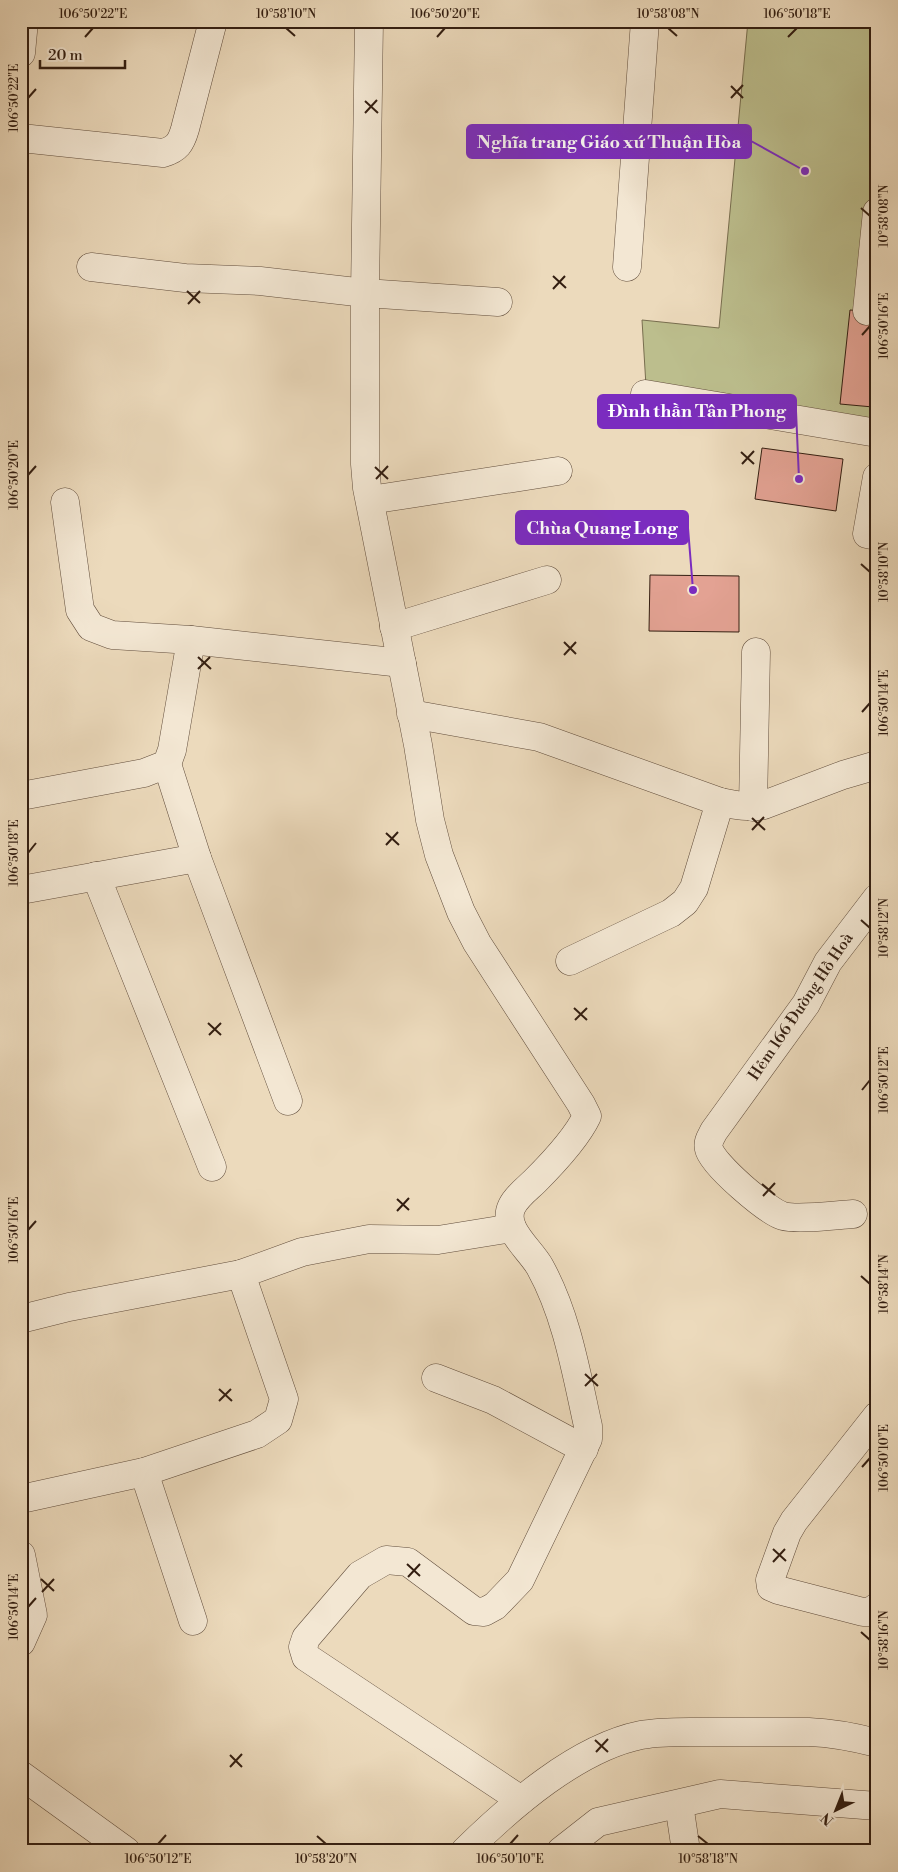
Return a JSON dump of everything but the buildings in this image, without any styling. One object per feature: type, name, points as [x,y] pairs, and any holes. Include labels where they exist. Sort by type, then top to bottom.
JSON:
[{"type":"street","points":[[21,53],[24,21]]},
{"type":"street","points":[[21,138],[163,153],[172,150],[180,144],[185,129],[213,21]]},
{"type":"street","points":[[370,21],[364,464],[418,745],[430,820],[439,855],[460,912],[477,943],[587,1116],[582,1127],[513,1204],[508,1215],[512,1228],[547,1278],[565,1326],[588,1426],[588,1439],[520,1580],[496,1606],[484,1612],[474,1611],[408,1562],[386,1560],[360,1575],[306,1638],[303,1648],[306,1657],[520,1800]]},
{"type":"street","points":[[627,267],[645,21]]},
{"type":"street","points":[[867,312],[877,212]]},
{"type":"street","points":[[91,267],[185,278],[260,281],[365,294],[498,302]]},
{"type":"street","points":[[645,394],[877,433]]},
{"type":"street","points":[[370,500],[558,470]]},
{"type":"street","points":[[877,477],[867,534],[877,536]]},
{"type":"street","points":[[65,502],[80,610],[91,627],[112,635],[191,640],[402,663]]},
{"type":"street","points":[[394,627],[547,580]]},
{"type":"street","points":[[191,640],[172,750],[167,764],[197,858],[288,1101]]},
{"type":"street","points":[[754,807],[756,652]]},
{"type":"street","points":[[411,714],[538,737],[720,802],[754,807],[764,805],[843,775],[877,765]]},
{"type":"street","points":[[21,796],[144,773],[167,764]]},
{"type":"street","points":[[570,961],[670,913],[685,902],[694,888],[720,802]]},
{"type":"street","points":[[21,890],[197,858]]},
{"type":"street","points":[[96,876],[212,1166]]},
{"type":"street","name":"Hẻm 166 Đường Hồ Hoà","points":[[853,1214],[792,1217],[780,1215],[753,1197],[722,1167],[709,1152],[708,1144],[714,1132],[806,1004],[828,962],[877,898]]},
{"type":"street","points":[[21,1318],[241,1274],[302,1252],[370,1239],[438,1240],[512,1228]]},
{"type":"street","points":[[21,1499],[144,1472],[257,1434],[278,1420],[284,1399],[241,1274]]},
{"type":"street","points":[[436,1378],[494,1400],[584,1449]]},
{"type":"street","points":[[877,1416],[794,1521],[787,1533],[770,1580],[771,1587],[778,1590],[863,1612],[870,1612],[877,1607]]},
{"type":"street","points":[[144,1472],[193,1621]]},
{"type":"street","points":[[21,1555],[33,1615],[21,1642]]},
{"type":"street","points":[[465,1851],[520,1800],[549,1780],[598,1751],[620,1741],[642,1735],[661,1732],[827,1732],[877,1743]]},
{"type":"street","points":[[21,1775],[126,1851]]},
{"type":"street","points":[[561,1851],[598,1822],[720,1794],[877,1806]]},
{"type":"street","points":[[679,1804],[686,1851]]},
{"type":"green space","points":[[748,21],[877,21],[877,423],[646,386],[642,320],[719,328]]},
{"type":"place","name":"Nghĩa trang Giáo xứ Thuận Hòa","points":[[805,171]]},
{"type":"place","name":"Đình thần Tân Phong","points":[[799,479]]},
{"type":"place","name":"Chùa Quang Long","points":[[693,590]]}]
